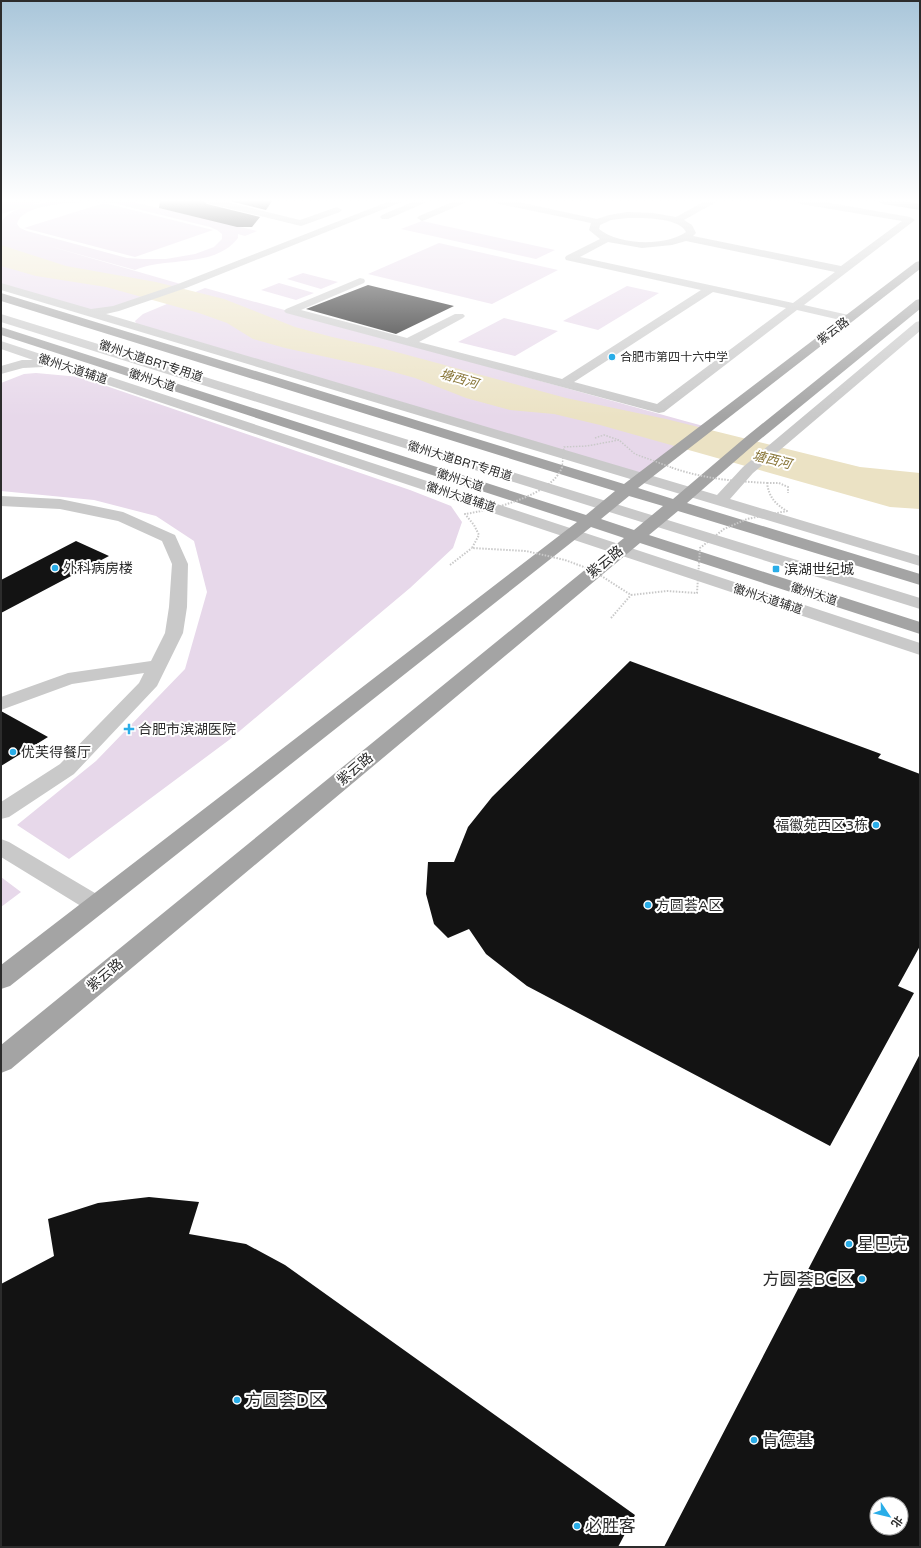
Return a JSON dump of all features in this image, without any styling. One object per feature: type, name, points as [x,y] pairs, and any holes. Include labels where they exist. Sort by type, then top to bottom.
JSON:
[{"type":"main road","name":"紫云路","points":[[642,478],[908,273]]},
{"type":"main road","points":[[1,296],[626,490],[664,514],[920,580]]},
{"type":"main road","name":"紫云路","points":[[1,1061],[664,514],[752,439],[920,303]]},
{"type":"main road","name":"徽州大道","points":[[1,331],[590,521],[628,543],[920,628]]},
{"type":"main road","points":[[1,979],[590,521],[642,478]]},
{"type":"street","points":[[90,313],[115,309],[215,273]]},
{"type":"street","points":[[172,301],[241,273]]},
{"type":"street","points":[[639,273],[849,318]]},
{"type":"street","points":[[360,281],[290,311],[659,410],[839,273]]},
{"type":"street","points":[[1,286],[90,313],[139,322],[642,478],[920,561]]},
{"type":"street","points":[[563,384],[710,289]]},
{"type":"street","name":"徽州大道BRT专用道","points":[[1,314],[609,504]]},
{"type":"street","points":[[409,342],[459,316]]},
{"type":"street","name":"徽州大道BRT专用道","points":[[1,318],[297,411],[609,504],[664,514],[920,599]]},
{"type":"street","points":[[720,501],[748,470],[787,436],[917,331]]},
{"type":"street","name":"徽州大道辅道","points":[[1,345],[573,534],[628,543],[920,649]]},
{"type":"street","points":[[1,370],[22,364],[57,364]]},
{"type":"street","points":[[1,500],[60,504],[123,517],[169,538],[180,564],[178,607],[174,633],[147,686],[67,768],[1,812]]},
{"type":"street","name":"徽州大道BRT专用道","points":[[664,514],[920,604]]},
{"type":"street","points":[[1,704],[68,679],[158,665]]},
{"type":"street","points":[[1,847],[97,905]]},
{"type":"path","points":[[595,438],[599,435],[610,435],[619,440],[635,454],[693,475],[723,480],[779,483],[788,487],[788,493]]},
{"type":"path","points":[[450,565],[472,548],[479,535],[474,525],[465,514],[482,512],[509,505],[536,492],[557,478],[563,464],[564,447],[588,446],[619,440]]},
{"type":"path","points":[[611,618],[631,596],[667,591],[697,593],[700,548],[724,529],[747,519],[787,511],[776,504],[768,494],[767,483]]},
{"type":"path","points":[[472,548],[498,547],[532,552],[579,564],[610,580],[631,596]]},
{"type":"shaded area","points":[[1,273],[143,273],[184,285],[115,309],[90,313],[1,286]]},
{"type":"shaded area","points":[[304,273],[338,282],[321,289],[287,279]]},
{"type":"shaded area","points":[[370,273],[552,273],[492,304],[368,274]]},
{"type":"shaded area","points":[[279,283],[314,293],[296,300],[261,290]]},
{"type":"shaded area","points":[[627,286],[659,293],[598,330],[563,321]]},
{"type":"shaded area","points":[[205,288],[707,427],[642,478],[138,327],[135,321],[143,314]]},
{"type":"shaded area","points":[[504,318],[558,331],[515,356],[458,342]]},
{"type":"shaded area","points":[[36,373],[80,377],[410,490],[451,506],[462,522],[453,548],[410,588],[229,740],[69,859],[17,825],[96,761],[185,669],[207,592],[194,541],[156,516],[94,500],[1,491],[1,383],[24,374]]},
{"type":"shaded area","points":[[1,877],[21,892],[1,907]]},
{"type":"water","name":"塘西河","points":[[26,273],[107,273],[156,282],[224,299],[295,327],[378,347],[566,398],[666,419],[860,467],[920,473],[920,509],[890,507],[600,425],[554,414],[510,410],[466,398],[415,378],[386,370],[285,348],[253,339],[227,323],[199,313],[106,287]]},
{"type":"building","points":[[368,285],[454,306],[396,334],[306,309]]},
{"type":"building","name":"外科病房楼","points":[[76,541],[109,556],[1,613],[1,580]]},
{"type":"building","name":"方圆荟A区","points":[[630,661],[881,754],[878,758],[920,774],[920,946],[898,986],[914,993],[830,1146],[527,986],[486,954],[469,929],[448,938],[434,924],[426,894],[428,862],[454,862],[468,827],[492,797]]},
{"type":"building","name":"优芙得餐厅","points":[[1,711],[48,737],[1,766]]},
{"type":"building","name":"方圆荟BC区","points":[[920,1054],[920,1547],[664,1547]]},
{"type":"building","name":"方圆荟D区","points":[[149,1197],[199,1202],[189,1234],[246,1244],[285,1265],[635,1515],[618,1547],[1,1547],[1,1284],[54,1256],[48,1219],[98,1203]]},
{"type":"place","name":"合肥市第四十六中学","points":[[612,357]]},
{"type":"place","name":"外科病房楼","points":[[55,568]]},
{"type":"place","name":"滨湖世纪城","points":[[776,569]]},
{"type":"place","name":"合肥市滨湖医院","points":[[129,729]]},
{"type":"place","name":"优芙得餐厅","points":[[13,752]]},
{"type":"place","name":"福徽苑西区3栋","points":[[876,825]]},
{"type":"place","name":"方圆荟A区","points":[[648,905]]},
{"type":"place","name":"星巴克","points":[[849,1244]]},
{"type":"place","name":"方圆荟BC区","points":[[862,1279]]},
{"type":"place","name":"方圆荟D区","points":[[237,1400]]},
{"type":"place","name":"肯德基","points":[[754,1440]]},
{"type":"place","name":"必胜客","points":[[577,1526]]}]
